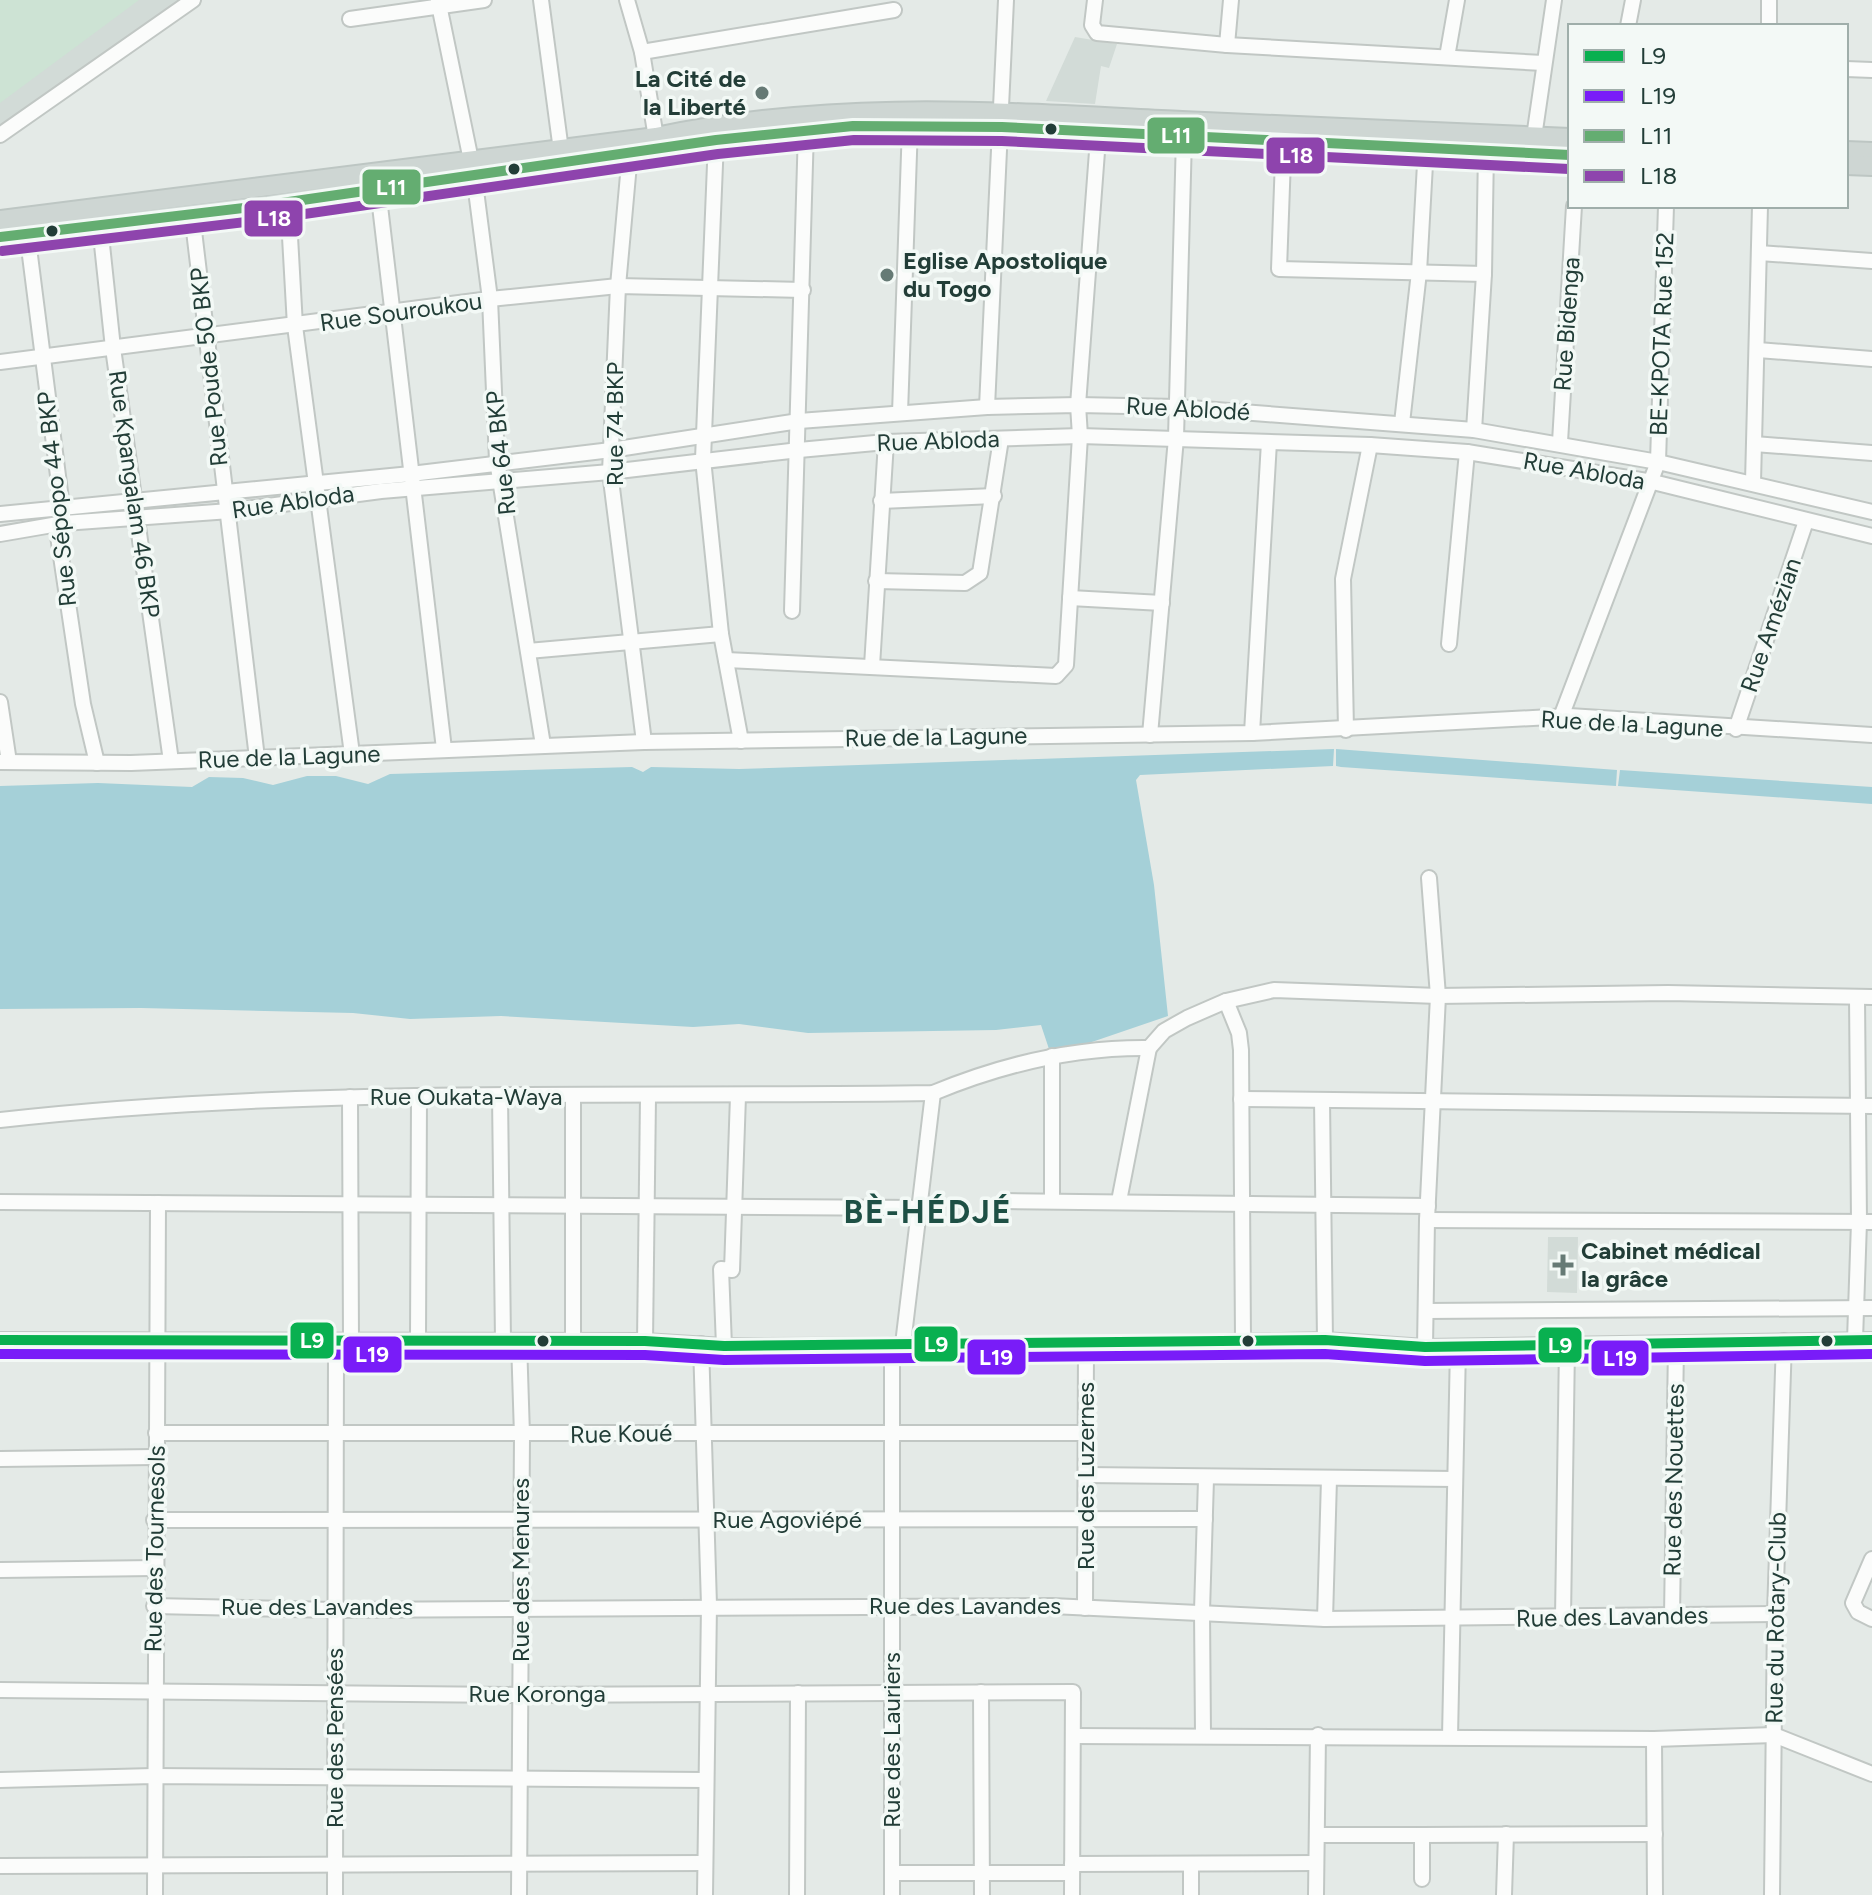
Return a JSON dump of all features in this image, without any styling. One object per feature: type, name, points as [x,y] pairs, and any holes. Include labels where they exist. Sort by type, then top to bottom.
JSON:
[{"type":"main road","points":[[562,155],[630,153],[714,125],[852,118],[1002,119],[1284,131],[1533,145],[1568,154]]},
{"type":"main road","points":[[0,220],[657,143],[716,140],[806,129],[852,118],[910,125],[1002,119]]},
{"type":"main road","points":[[1099,124],[1184,137],[1284,131],[1486,150],[1568,138]]},
{"type":"main road","points":[[1848,151],[1872,152]]},
{"type":"main road","points":[[1848,165],[1872,166]]},
{"type":"main road","points":[[0,237],[378,189],[472,167]]},
{"type":"street","points":[[0,135],[193,0]]},
{"type":"street","points":[[350,19],[484,0]]},
{"type":"street","points":[[541,0],[562,155]]},
{"type":"street","points":[[627,0],[642,52],[657,143]]},
{"type":"street","points":[[987,407],[1006,0]]},
{"type":"street","points":[[1095,0],[1092,25],[1097,33],[1227,45],[1543,63]]},
{"type":"street","points":[[1227,45],[1231,0]]},
{"type":"street","points":[[1447,57],[1457,0]]},
{"type":"street","points":[[1533,145],[1554,0]]},
{"type":"street","points":[[1628,24],[1633,0]]},
{"type":"street","points":[[1769,0],[1769,24]]},
{"type":"street","name":"Rue 64 BKP","points":[[439,4],[472,167],[490,299],[497,461],[543,745]]},
{"type":"street","points":[[642,52],[894,10]]},
{"type":"street","points":[[1848,69],[1872,70]]},
{"type":"street","points":[[726,660],[1056,676],[1066,665],[1080,436],[1078,405],[1099,124]]},
{"type":"street","points":[[900,413],[910,125]]},
{"type":"street","points":[[792,611],[806,129]]},
{"type":"street","points":[[1284,131],[1279,266],[1484,274]]},
{"type":"street","points":[[1150,735],[1176,438],[1184,137]]},
{"type":"street","points":[[716,140],[703,459],[721,634],[741,741]]},
{"type":"street","points":[[1402,423],[1419,272],[1426,146]]},
{"type":"street","points":[[1474,430],[1484,274],[1486,150]]},
{"type":"street","name":"Rue 74 BKP","points":[[630,153],[618,286],[610,472],[644,742]]},
{"type":"street","points":[[378,189],[444,749]]},
{"type":"street","points":[[288,201],[295,326],[352,754]]},
{"type":"street","name":"Rue Bidenga","points":[[1560,442],[1574,208]]},
{"type":"street","name":"BE-KPOTA Rue 152","points":[[1561,717],[1620,558],[1653,482],[1658,462],[1666,208]]},
{"type":"street","points":[[1753,482],[1760,208]]},
{"type":"street","name":"Rue Poude 50 BKP","points":[[192,214],[223,492],[230,511],[257,758]]},
{"type":"street","name":"Rue Kpangalam 46 BKP","points":[[100,226],[113,348],[171,761]]},
{"type":"street","name":"Rue Sépopo 44 BKP","points":[[27,232],[64,523],[58,536],[83,704],[97,763]]},
{"type":"street","points":[[1759,253],[1872,261]]},
{"type":"street","name":"Rue Souroukou","points":[[0,362],[490,299],[618,286],[803,290]]},
{"type":"street","points":[[1758,350],[1872,359]]},
{"type":"street","name":"Rue Ablodé","points":[[412,481],[497,461],[611,450],[799,421],[987,407],[1177,407],[1402,423],[1560,442],[1753,482],[1872,512]]},
{"type":"street","name":"Rue Abloda","points":[[0,534],[64,523],[230,511],[320,499],[412,481],[501,481],[886,442],[1080,436],[1370,445],[1467,452],[1653,482],[1872,536]]},
{"type":"street","points":[[876,581],[965,583],[973,580],[984,566],[1001,439]]},
{"type":"street","points":[[872,666],[886,442]]},
{"type":"street","points":[[1252,733],[1269,442]]},
{"type":"street","points":[[1754,444],[1872,453]]},
{"type":"street","points":[[1346,730],[1343,579],[1370,445]]},
{"type":"street","points":[[1449,644],[1467,452]]},
{"type":"street","points":[[0,514],[316,482],[412,481]]},
{"type":"street","points":[[881,501],[994,496]]},
{"type":"street","name":"Rue Amézian","points":[[1736,729],[1806,521]]},
{"type":"street","points":[[1070,598],[1162,603]]},
{"type":"street","points":[[528,651],[631,645],[721,634]]},
{"type":"street","points":[[0,702],[4,762]]},
{"type":"street","name":"Rue de la Lagune","points":[[4,762],[171,761],[644,742],[1252,733],[1561,717],[1872,735]]},
{"type":"street","points":[[1425,1347],[1427,1213],[1438,996],[1429,878]]},
{"type":"street","points":[[1119,1201],[1149,1048],[1164,1031],[1226,1001],[1274,990],[1438,996],[1668,993],[1864,997],[1864,1308],[1855,1340]]},
{"type":"street","points":[[1226,1001],[1240,1039],[1243,1340]]},
{"type":"street","name":"Rue Oukata-Waya","points":[[0,1120],[126,1107],[350,1097],[933,1093],[984,1074],[1052,1056],[1098,1048],[1149,1048]]},
{"type":"street","points":[[1052,1056],[1052,1199]]},
{"type":"street","name":"Rue des Lauriers","points":[[892,1895],[894,1432],[898,1345],[922,1208],[933,1093]]},
{"type":"street","points":[[500,1096],[503,1341]]},
{"type":"street","points":[[573,1096],[573,1341]]},
{"type":"street","points":[[724,1346],[721,1269],[732,1270],[738,1096]]},
{"type":"street","name":"Rue des Pensées","points":[[335,1895],[336,1433],[344,1342],[350,1097]]},
{"type":"street","points":[[418,1341],[419,1097]]},
{"type":"street","points":[[645,1341],[648,1097]]},
{"type":"street","points":[[1241,1099],[1434,1104],[1865,1106]]},
{"type":"street","points":[[1322,1100],[1325,1340]]},
{"type":"street","points":[[1004,1201],[1052,1199],[1323,1204],[1427,1213],[1866,1222]]},
{"type":"street","points":[[0,1202],[922,1208]]},
{"type":"street","name":"Rue des Tournesols","points":[[155,1895],[154,1457],[158,1203]]},
{"type":"street","points":[[1426,1311],[1864,1308]]},
{"type":"street","points":[[0,1340],[645,1341],[724,1346],[1086,1345],[1325,1340],[1425,1347],[1872,1340]]},
{"type":"street","name":"Rue des Menures","points":[[519,1341],[522,1435],[519,1895]]},
{"type":"street","name":"Rue du Rotary-Club","points":[[1772,1895],[1775,1614],[1784,1341]]},
{"type":"street","points":[[701,1344],[709,1605],[705,1895]]},
{"type":"street","name":"Rue des Luzernes","points":[[1085,1608],[1086,1345]]},
{"type":"street","name":"Rue des Nouettes","points":[[1672,1616],[1676,1345]]},
{"type":"street","points":[[1563,1618],[1567,1346]]},
{"type":"street","points":[[1450,1737],[1458,1347]]},
{"type":"street","name":"Rue Koué","points":[[156,1433],[1086,1433]]},
{"type":"street","points":[[0,1459],[154,1457]]},
{"type":"street","points":[[1085,1475],[1206,1479],[1455,1479]]},
{"type":"street","points":[[1203,1735],[1202,1611],[1206,1479]]},
{"type":"street","points":[[1325,1619],[1329,1479]]},
{"type":"street","name":"Rue Agoviépé","points":[[154,1520],[1205,1519]]},
{"type":"street","points":[[1872,1559],[1853,1603],[1858,1612],[1872,1619]]},
{"type":"street","points":[[0,1570],[154,1568]]},
{"type":"street","name":"Rue des Lavandes","points":[[154,1606],[335,1610],[709,1605],[1085,1608],[1325,1619],[1775,1614]]},
{"type":"street","name":"Rue Koronga","points":[[0,1690],[521,1695],[1073,1692],[1073,1736]]},
{"type":"street","points":[[981,1692],[982,1895]]},
{"type":"street","points":[[797,1895],[798,1693]]},
{"type":"street","points":[[1316,1895],[1318,1735]]},
{"type":"street","points":[[1072,1895],[1073,1736],[1654,1739],[1774,1735],[1872,1774]]},
{"type":"street","points":[[1654,1739],[1655,1895]]},
{"type":"street","points":[[0,1780],[153,1776],[335,1780],[705,1780]]},
{"type":"street","points":[[1504,1895],[1506,1834]]},
{"type":"street","points":[[1317,1835],[1655,1834]]},
{"type":"street","points":[[1422,1835],[1422,1879]]},
{"type":"street","points":[[0,1866],[705,1863]]},
{"type":"street","points":[[892,1873],[1316,1863]]},
{"type":"street","points":[[1191,1865],[1191,1895]]},
{"type":"shaded area","points":[[0,0],[179,0],[0,127]]},
{"type":"shaded area","points":[[1075,37],[1117,44],[1109,68],[1101,66],[1095,104],[1046,101]]},
{"type":"shaded area","name":"Cabinet médical la grâce","points":[[1548,1237],[1578,1237],[1577,1293],[1547,1292]]},
{"type":"green space","points":[[0,0],[139,0],[0,103]]},
{"type":"water","points":[[1334,749],[1333,766],[1140,775],[1136,780],[1154,885],[1168,1016],[1086,1044],[1049,1049],[1041,1025],[996,1030],[808,1033],[739,1024],[693,1027],[501,1016],[410,1019],[353,1013],[141,1008],[0,1009],[0,786],[98,783],[192,787],[209,777],[243,778],[273,785],[307,776],[336,776],[368,784],[390,774],[632,767],[643,772],[651,767],[739,769]]},
{"type":"water","points":[[1336,749],[1617,770],[1616,786],[1341,767],[1336,766]]},
{"type":"water","points":[[1620,770],[1872,787],[1872,804],[1618,786]]},
{"type":"transit line","name":"L11","points":[[0,237],[268,205],[716,140],[853,126],[1002,127],[1568,155]]},
{"type":"transit line","name":"L18","points":[[2,251],[270,219],[718,154],[854,140],[1002,141],[1568,169]]},
{"type":"transit line","name":"L9","points":[[0,1340],[645,1341],[724,1346],[1325,1340],[1425,1347],[1872,1340]]},
{"type":"transit line","name":"L19","points":[[0,1354],[645,1355],[724,1360],[1325,1354],[1425,1361],[1872,1354]]},
{"type":"place","name":"La Cité de la Liberté","points":[[762,93]]},
{"type":"place","name":"Eglise Apostolique du Togo","points":[[887,275]]},
{"type":"place","name":"Cabinet médical la grâce","points":[[1563,1265]]},
{"type":"district","name":"BÈ-HÉDJÉ","points":[[928,1212]]}]
